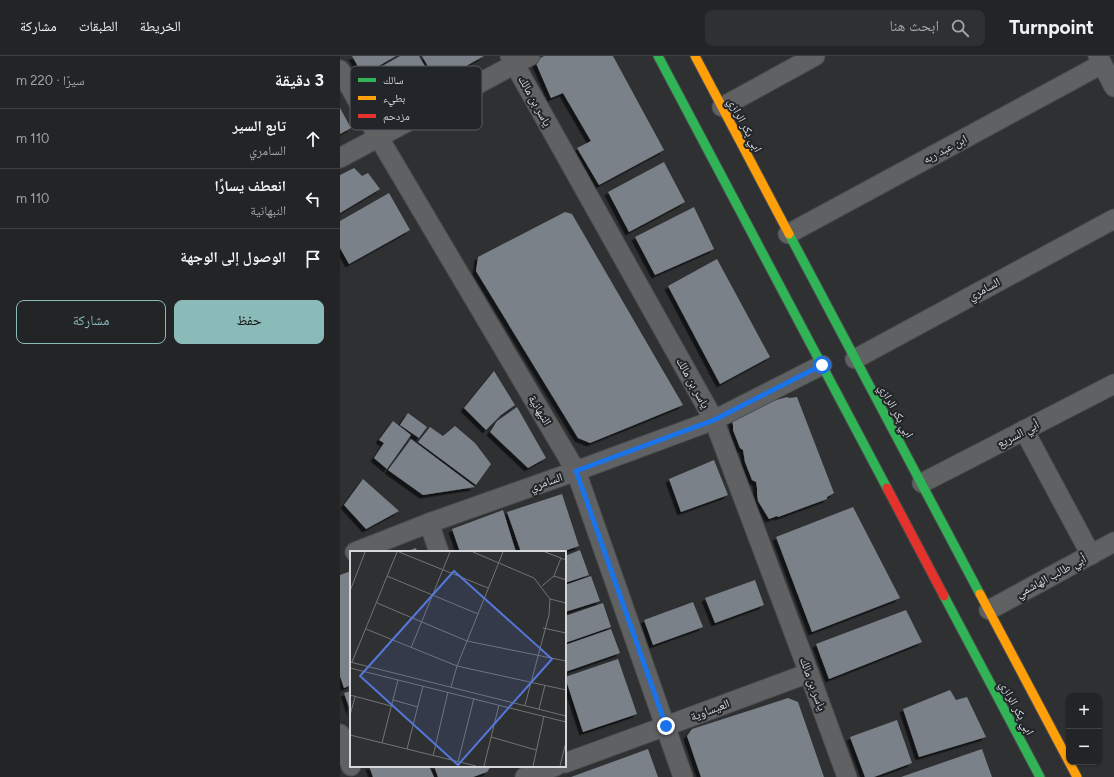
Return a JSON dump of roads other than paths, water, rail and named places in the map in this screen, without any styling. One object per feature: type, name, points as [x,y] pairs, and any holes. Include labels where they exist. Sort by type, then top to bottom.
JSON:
[{"type":"street","name":"ابي بكر الرازي","points":[[658,56],[1040,777]]},
{"type":"street","name":"ابي بكر الرازي","points":[[694,56],[1077,777]]},
{"type":"street","points":[[722,107],[815,56]]},
{"type":"street","points":[[482,79],[518,59]]},
{"type":"street","name":"ياسر بن مالك","points":[[518,59],[714,420],[810,673],[847,777]]},
{"type":"street","points":[[1100,60],[1114,87]]},
{"type":"street","name":"ابن عبد ربه","points":[[788,234],[1100,60]]},
{"type":"street","name":"النبهانية","points":[[340,70],[350,87]]},
{"type":"street","name":"النبهانية","points":[[374,130],[576,471],[683,777]]},
{"type":"street","points":[[340,158],[393,130]]},
{"type":"street","name":"السامري","points":[[855,359],[1114,220]]},
{"type":"street","name":"السامري","points":[[358,551],[429,523],[714,420],[822,365]]},
{"type":"street","name":"أبي السريع","points":[[922,483],[1114,384]]},
{"type":"street","points":[[1024,430],[1091,555]]},
{"type":"street","points":[[429,523],[439,551]]},
{"type":"street","name":"أبي طالب الهاشمي","points":[[989,610],[1114,542]]},
{"type":"street","points":[[340,558],[350,554]]},
{"type":"street","name":"العيساوية","points":[[566,763],[810,673]]},
{"type":"street","points":[[340,734],[350,763]]},
{"type":"street","points":[[351,767],[355,777]]},
{"type":"street","points":[[513,767],[517,777]]},
{"type":"street","points":[[525,777],[553,767]]}]
